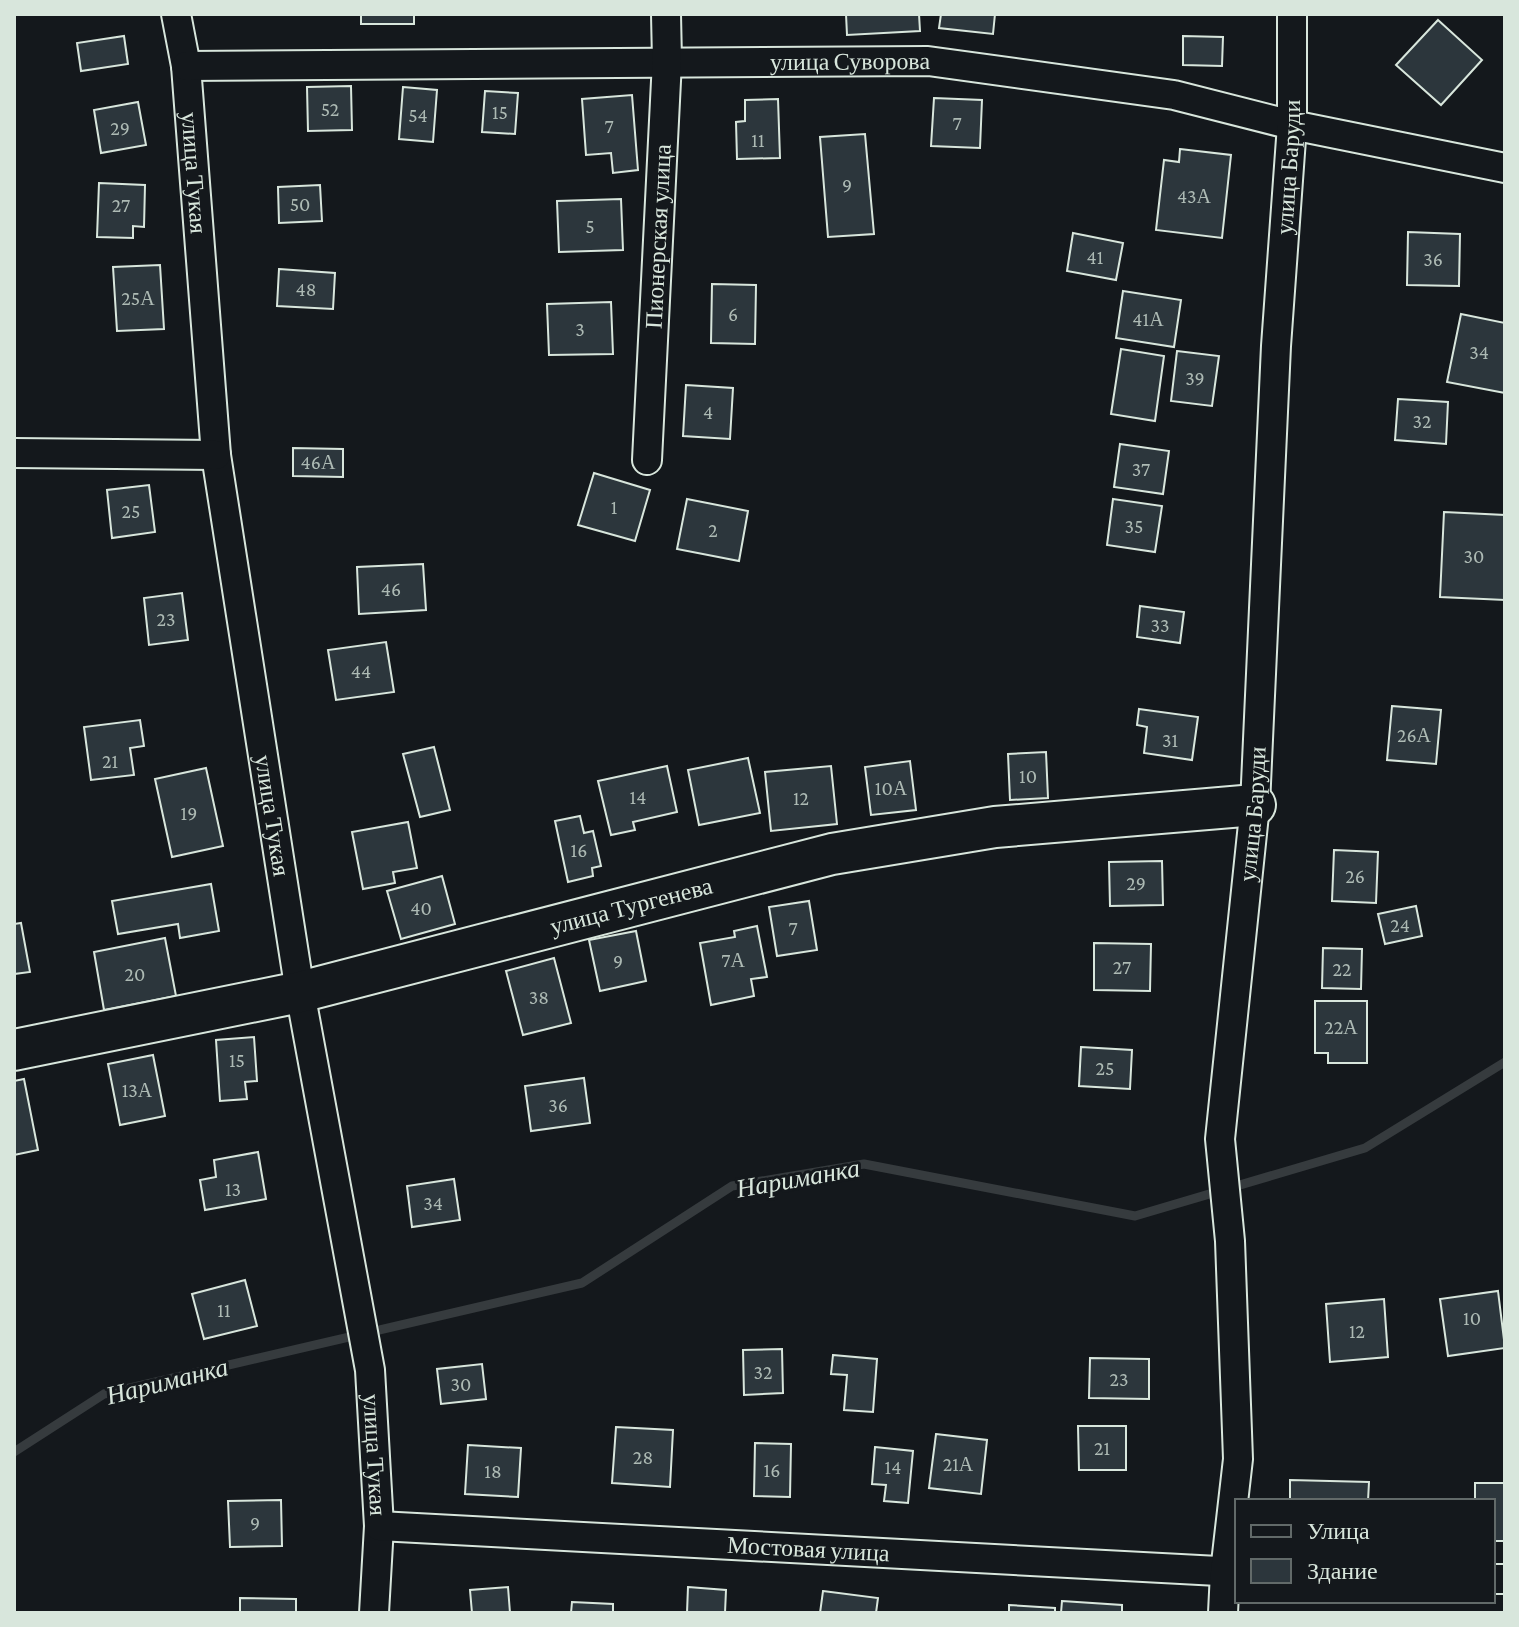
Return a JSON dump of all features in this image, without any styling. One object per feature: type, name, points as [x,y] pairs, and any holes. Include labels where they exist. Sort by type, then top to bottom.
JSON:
[{"type":"street","name":"улица Тукая","points":[[176,14],[186,66],[216,455],[300,992],[370,1370],[379,1526],[374,1613]]},
{"type":"street","name":"Пионерская улица","points":[[647,460],[667,61],[666,14]]},
{"type":"street","name":"улица Баруди","points":[[1236,1499],[1238,1459],[1230,1241],[1220,1139],[1255,805],[1276,346],[1292,125],[1292,14]]},
{"type":"street","name":"улица Суворова","points":[[186,66],[928,61],[1174,95],[1292,125],[1505,168]]},
{"type":"street","points":[[14,453],[216,455]]},
{"type":"street","name":"улица Тургенева","points":[[14,1050],[300,992],[832,854],[995,827],[1255,805]]},
{"type":"street","name":"улица Баруди","points":[[1223,1613],[1231,1572],[1235,1507]]},
{"type":"street","name":"Мостовая улица","points":[[379,1526],[1231,1572]]},
{"type":"building","points":[[361,14],[414,14],[414,24],[361,24]]},
{"type":"building","points":[[846,14],[919,14],[920,31],[847,35]]},
{"type":"building","points":[[941,14],[995,14],[993,34],[939,28]]},
{"type":"building","points":[[1438,20],[1482,60],[1441,105],[1396,65]]},
{"type":"building","points":[[124,36],[128,64],[81,71],[77,43]]},
{"type":"building","points":[[1183,36],[1223,37],[1222,66],[1183,65]]},
{"type":"building","points":[[351,86],[352,130],[308,131],[307,87]]},
{"type":"building","points":[[403,87],[437,90],[433,142],[399,139]]},
{"type":"building","points":[[485,91],[518,93],[515,134],[482,132]]},
{"type":"building","points":[[632,95],[638,170],[613,173],[611,153],[586,155],[582,99]]},
{"type":"building","points":[[934,98],[982,100],[980,148],[931,146]]},
{"type":"building","points":[[778,99],[780,158],[737,159],[736,122],[745,121],[745,100]]},
{"type":"building","points":[[138,102],[146,145],[101,153],[94,110]]},
{"type":"building","points":[[865,134],[874,234],[828,237],[820,137]]},
{"type":"building","points":[[1180,149],[1231,155],[1222,238],[1156,230],[1164,160],[1179,162]]},
{"type":"building","points":[[99,183],[145,185],[144,227],[133,226],[133,238],[97,237]]},
{"type":"building","points":[[320,185],[322,221],[279,223],[278,187]]},
{"type":"building","points":[[621,199],[623,250],[559,252],[557,201]]},
{"type":"building","points":[[1408,232],[1460,234],[1459,286],[1407,285]]},
{"type":"building","points":[[1073,233],[1123,243],[1116,280],[1067,271]]},
{"type":"building","points":[[160,265],[164,329],[117,331],[113,267]]},
{"type":"building","points":[[279,269],[335,273],[333,309],[277,306]]},
{"type":"building","points":[[712,284],[756,285],[755,344],[711,343]]},
{"type":"building","points":[[1123,291],[1181,300],[1174,347],[1116,338]]},
{"type":"building","points":[[611,302],[613,354],[549,355],[547,304]]},
{"type":"building","points":[[1461,314],[1505,323],[1505,393],[1447,382]]},
{"type":"building","points":[[1121,349],[1164,356],[1155,421],[1111,414]]},
{"type":"building","points":[[1177,351],[1219,356],[1212,406],[1171,401]]},
{"type":"building","points":[[686,385],[733,388],[730,439],[683,436]]},
{"type":"building","points":[[1398,399],[1448,402],[1446,444],[1395,440]]},
{"type":"building","points":[[1120,444],[1169,451],[1163,494],[1114,487]]},
{"type":"building","points":[[293,448],[343,449],[343,477],[293,476]]},
{"type":"building","points":[[594,473],[650,490],[635,541],[578,525]]},
{"type":"building","points":[[149,485],[155,532],[112,538],[107,490]]},
{"type":"building","points":[[687,499],[748,511],[739,561],[677,549]]},
{"type":"building","points":[[1113,499],[1162,506],[1155,552],[1107,545]]},
{"type":"building","points":[[1444,512],[1505,515],[1505,600],[1440,597]]},
{"type":"building","points":[[423,564],[426,610],[359,614],[357,567]]},
{"type":"building","points":[[182,593],[188,640],[149,645],[144,598]]},
{"type":"building","points":[[1140,606],[1184,612],[1180,643],[1137,637]]},
{"type":"building","points":[[386,642],[394,692],[336,700],[328,650]]},
{"type":"building","points":[[1392,706],[1441,710],[1436,764],[1387,760]]},
{"type":"building","points":[[1139,709],[1198,717],[1192,760],[1144,753],[1147,727],[1137,725]]},
{"type":"building","points":[[140,720],[144,746],[130,748],[134,775],[91,780],[84,727]]},
{"type":"building","points":[[434,747],[450,810],[420,817],[403,754]]},
{"type":"building","points":[[1046,752],[1048,798],[1010,800],[1008,754]]},
{"type":"building","points":[[748,758],[760,813],[699,825],[688,770]]},
{"type":"building","points":[[910,761],[916,810],[871,815],[865,767]]},
{"type":"building","points":[[667,766],[677,812],[633,822],[635,830],[611,835],[598,781]]},
{"type":"building","points":[[831,766],[837,824],[771,831],[765,772]]},
{"type":"building","points":[[206,768],[223,846],[172,857],[155,779]]},
{"type":"building","points":[[580,816],[584,833],[593,831],[601,866],[592,868],[593,876],[568,882],[555,821]]},
{"type":"building","points":[[408,822],[417,868],[393,872],[395,883],[363,889],[352,832]]},
{"type":"building","points":[[1334,850],[1378,852],[1376,903],[1332,901]]},
{"type":"building","points":[[1162,861],[1163,905],[1110,906],[1109,862]]},
{"type":"building","points":[[442,876],[455,924],[401,939],[387,891]]},
{"type":"building","points":[[211,884],[219,931],[180,938],[178,924],[118,934],[112,901]]},
{"type":"building","points":[[809,901],[817,950],[777,956],[769,907]]},
{"type":"building","points":[[1416,906],[1422,936],[1385,944],[1378,914]]},
{"type":"building","points":[[21,923],[30,972],[14,974],[14,924]]},
{"type":"building","points":[[757,926],[767,977],[751,979],[754,996],[711,1005],[700,943],[735,937],[734,931]]},
{"type":"building","points":[[636,931],[646,981],[600,991],[589,940]]},
{"type":"building","points":[[165,938],[176,996],[104,1010],[94,952]]},
{"type":"building","points":[[1094,943],[1151,944],[1150,991],[1094,990]]},
{"type":"building","points":[[1323,948],[1362,949],[1361,989],[1322,988]]},
{"type":"building","points":[[554,958],[571,1023],[523,1035],[506,971]]},
{"type":"building","points":[[1315,1001],[1367,1001],[1367,1063],[1328,1063],[1328,1053],[1315,1053]]},
{"type":"building","points":[[254,1037],[257,1081],[245,1082],[247,1099],[220,1101],[216,1040]]},
{"type":"building","points":[[1081,1047],[1132,1050],[1130,1089],[1079,1086]]},
{"type":"building","points":[[153,1055],[165,1116],[120,1125],[108,1064]]},
{"type":"building","points":[[584,1078],[590,1123],[531,1131],[525,1086]]},
{"type":"building","points":[[24,1079],[38,1150],[14,1155],[14,1081]]},
{"type":"building","points":[[258,1152],[266,1199],[205,1210],[200,1180],[216,1177],[214,1160]]},
{"type":"building","points":[[454,1179],[460,1220],[412,1227],[407,1186]]},
{"type":"building","points":[[245,1280],[257,1326],[204,1339],[192,1294]]},
{"type":"building","points":[[1498,1291],[1505,1348],[1448,1356],[1440,1299]]},
{"type":"building","points":[[1384,1299],[1388,1357],[1330,1362],[1326,1304]]},
{"type":"building","points":[[782,1349],[783,1393],[744,1395],[743,1350]]},
{"type":"building","points":[[833,1355],[877,1359],[873,1412],[844,1410],[847,1375],[831,1374]]},
{"type":"building","points":[[1090,1358],[1149,1359],[1149,1399],[1089,1398]]},
{"type":"building","points":[[482,1364],[486,1399],[441,1404],[437,1369]]},
{"type":"building","points":[[1078,1426],[1126,1426],[1126,1470],[1079,1470]]},
{"type":"building","points":[[616,1427],[673,1430],[670,1487],[612,1483]]},
{"type":"building","points":[[936,1434],[987,1440],[981,1494],[929,1488]]},
{"type":"building","points":[[755,1443],[791,1444],[790,1497],[754,1496]]},
{"type":"building","points":[[468,1445],[521,1448],[518,1497],[465,1494]]},
{"type":"building","points":[[875,1447],[913,1451],[908,1503],[884,1501],[886,1485],[872,1484]]},
{"type":"building","points":[[1290,1480],[1369,1482],[1368,1499],[1290,1499]]},
{"type":"building","points":[[1475,1483],[1505,1483],[1505,1541],[1495,1541],[1495,1499],[1475,1499]]},
{"type":"building","points":[[281,1500],[282,1546],[230,1547],[228,1501]]},
{"type":"building","points":[[508,1587],[510,1613],[472,1613],[470,1590]]},
{"type":"building","points":[[688,1587],[726,1590],[725,1613],[687,1613]]},
{"type":"building","points":[[823,1591],[878,1598],[876,1613],[820,1613]]},
{"type":"building","points":[[240,1598],[296,1599],[296,1613],[240,1613]]},
{"type":"building","points":[[1062,1601],[1122,1605],[1122,1613],[1061,1613]]},
{"type":"building","points":[[572,1602],[613,1604],[613,1613],[571,1613]]},
{"type":"building","points":[[1009,1605],[1055,1608],[1055,1613],[1009,1613]]},
{"type":"waterway","name":"Нариманка","points":[[14,1452],[104,1394],[582,1283],[732,1186],[864,1164],[1135,1216],[1365,1148],[1505,1062]]}]
